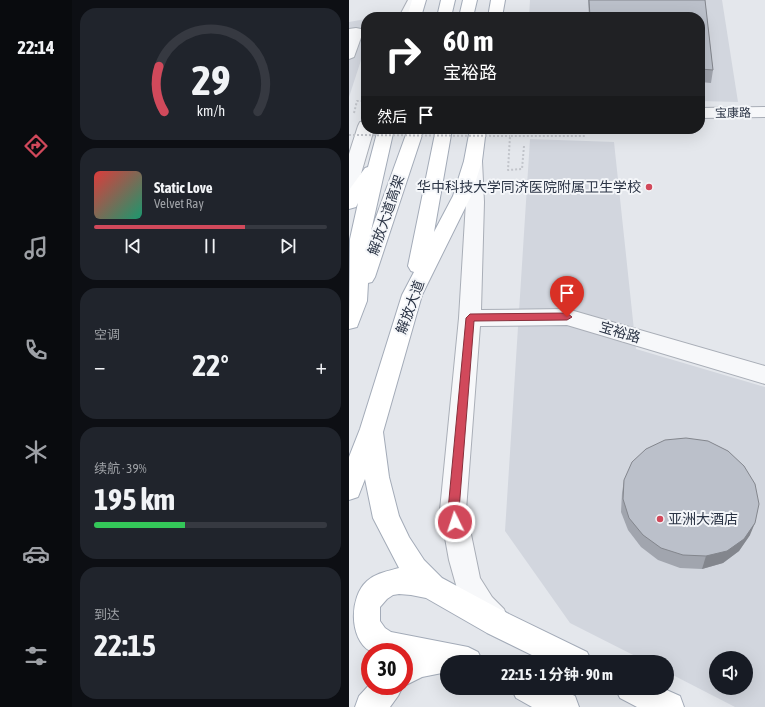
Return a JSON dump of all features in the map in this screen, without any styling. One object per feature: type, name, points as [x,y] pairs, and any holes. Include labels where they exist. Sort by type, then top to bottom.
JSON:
[{"type":"main road","points":[[415,12],[419,0]]},
{"type":"main road","points":[[445,12],[448,0]]},
{"type":"main road","points":[[467,12],[470,0]]},
{"type":"main road","points":[[496,12],[498,0]]},
{"type":"main road","points":[[349,321],[357,301],[360,239],[385,134]]},
{"type":"main road","name":"解放大道高架","points":[[357,301],[413,134]]},
{"type":"main road","points":[[412,295],[443,134]]},
{"type":"main road","name":"解放大道","points":[[349,506],[351,485],[371,429],[412,295],[462,196],[473,161],[477,134]]},
{"type":"main road","points":[[349,203],[378,161]]},
{"type":"main road","points":[[371,429],[377,477],[386,518],[399,546],[414,569],[432,587]]},
{"type":"main road","points":[[440,656],[401,649],[375,641],[368,635],[363,622],[362,614],[374,592],[381,586],[408,580],[432,587],[497,623],[563,655]]},
{"type":"main road","points":[[413,666],[432,659],[440,659]]},
{"type":"main road","points":[[371,707],[381,695]]},
{"type":"main road","points":[[540,695],[564,707]]},
{"type":"main road","points":[[644,695],[669,707]]},
{"type":"street","points":[[409,12],[415,0]]},
{"type":"street","points":[[349,33],[357,32],[349,54]]},
{"type":"street","name":"宝康路","points":[[705,113],[765,112]]},
{"type":"street","points":[[349,184],[364,134]]},
{"type":"street","points":[[473,161],[475,202],[470,318],[453,510],[462,560],[468,583],[481,606],[497,623]]},
{"type":"street","name":"宝裕路","points":[[470,318],[567,317],[765,376]]},
{"type":"path","points":[[349,135],[584,136],[584,134]]},
{"type":"path","points":[[510,136],[508,170],[522,169],[524,146]]},
{"type":"shaded area","points":[[530,0],[722,0],[738,102],[705,101],[705,12],[529,12]]},
{"type":"shaded area","points":[[361,20],[361,60],[349,97],[349,22]]},
{"type":"shaded area","points":[[530,139],[614,142],[636,349],[765,387],[765,707],[735,707],[712,695],[753,695],[753,651],[709,651],[709,694],[674,676],[674,655],[633,655],[570,623],[505,531]]},
{"type":"building","points":[[589,0],[705,0],[713,70],[705,69],[705,12],[590,12]]},
{"type":"building","name":"亚洲大酒店","points":[[686,438],[708,441],[728,451],[744,466],[755,484],[759,504],[755,523],[744,539],[727,551],[706,556],[683,555],[661,548],[643,535],[629,518],[623,499],[624,480],[632,462],[646,449],[665,440]]},
{"type":"place","name":"华中科技大学同济医院附属卫生学校","points":[[649,187]]},
{"type":"place","name":"亚洲大酒店","points":[[660,519]]},
{"type":"route","points":[[455,522],[453,510],[470,318],[567,317]]}]
